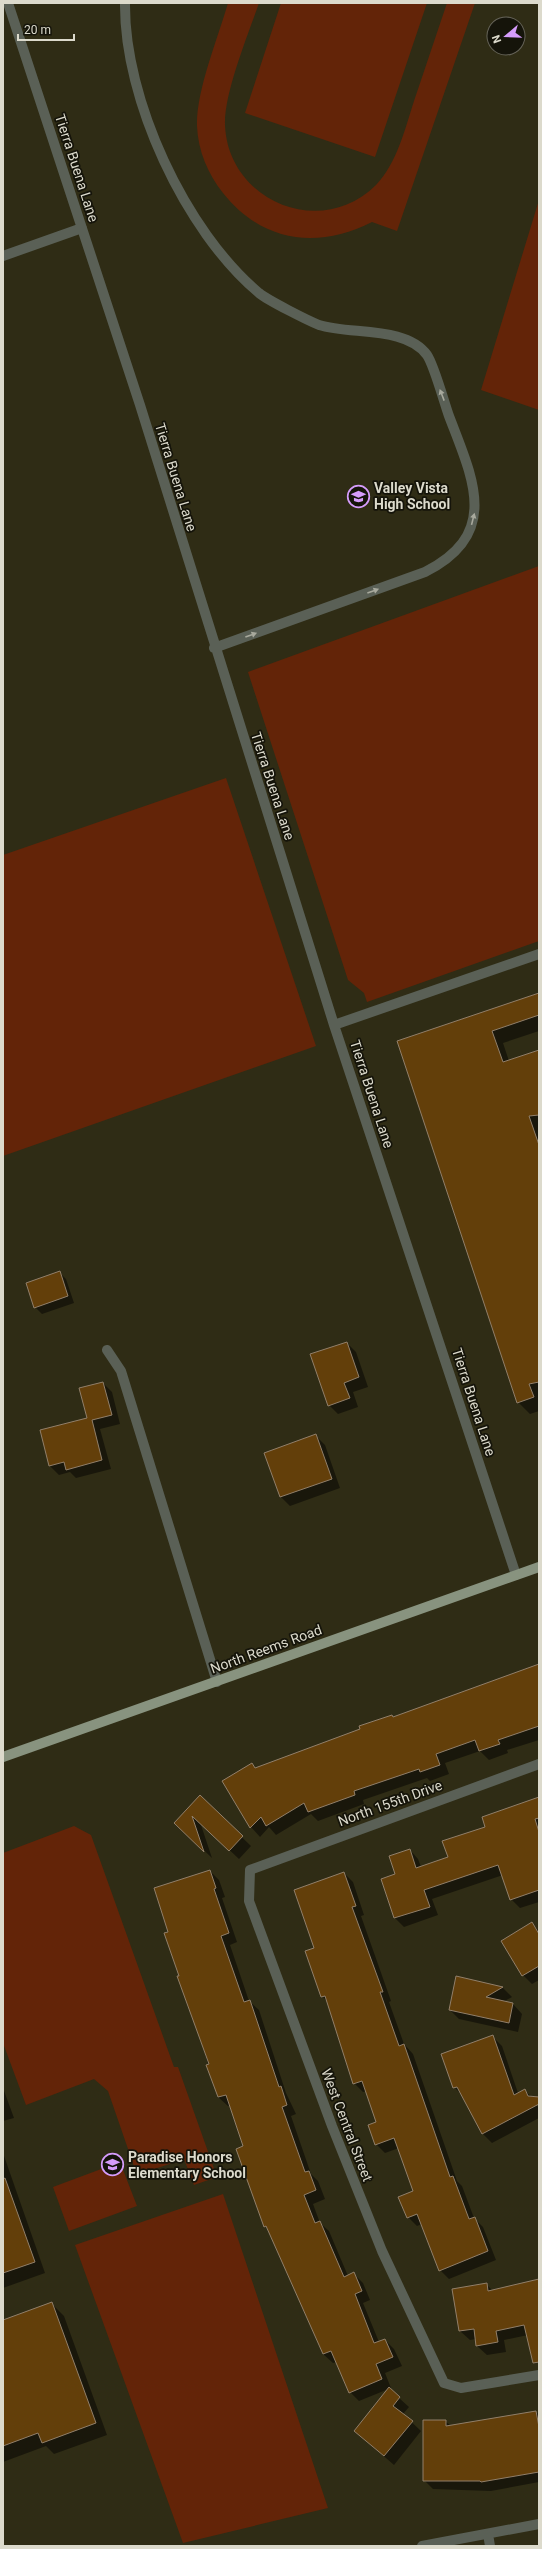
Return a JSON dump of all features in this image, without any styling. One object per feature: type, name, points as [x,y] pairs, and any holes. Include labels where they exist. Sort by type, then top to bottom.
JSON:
[{"type":"main road","name":"North Reems Road","points":[[3,1758],[539,1567]]},
{"type":"street","name":"Tierra Buena Lane","points":[[8,3],[82,228],[334,1025],[516,1575]]},
{"type":"street","points":[[125,3],[129,55],[156,143],[174,180],[219,251],[260,294],[318,324],[346,331],[379,333],[404,338],[427,355],[473,482],[476,509],[469,535],[442,564],[425,572],[214,648]]},
{"type":"street","points":[[3,256],[82,228]]},
{"type":"street","points":[[334,1025],[539,954]]},
{"type":"street","points":[[107,1350],[123,1378],[217,1682]]},
{"type":"street","name":"North 155th Drive","points":[[250,1870],[539,1764]]},
{"type":"street","name":"West Central Street","points":[[250,1870],[249,1901],[332,2126],[382,2251],[444,2383],[461,2388],[539,2375]]},
{"type":"street","points":[[422,2546],[539,2524]]},
{"type":"street","points":[[488,2534],[490,2546]]},
{"type":"shaded area","points":[[228,3],[259,3],[232,81],[228,97],[225,125],[230,152],[242,174],[260,192],[281,204],[305,210],[330,210],[354,201],[376,185],[390,167],[404,134],[447,3],[475,3],[397,231],[372,222],[351,231],[331,236],[311,238],[292,236],[273,231],[255,222],[238,209],[223,193],[208,170],[199,144],[197,126],[200,97],[208,64]]},
{"type":"shaded area","points":[[281,3],[427,3],[375,157],[245,113]]},
{"type":"shaded area","points":[[539,200],[539,410],[481,390]]},
{"type":"shaded area","points":[[539,566],[539,941],[367,1002],[364,993],[348,980],[248,672]]},
{"type":"shaded area","points":[[226,778],[316,1046],[3,1156],[3,855]]},
{"type":"shaded area","points":[[74,1826],[91,1835],[174,2067],[178,2067],[217,2177],[194,2185],[184,2159],[137,2175],[108,2091],[94,2079],[26,2105],[3,2043],[3,1853]]},
{"type":"shaded area","points":[[120,2162],[137,2206],[69,2231],[53,2187]]},
{"type":"shaded area","points":[[223,2194],[328,2508],[183,2543],[75,2245]]},
{"type":"building","points":[[539,993],[539,1015],[492,1031],[503,1062],[539,1050],[539,1115],[529,1116],[539,1145],[539,1382],[529,1384],[534,1397],[517,1403],[397,1041]]},
{"type":"building","points":[[60,1271],[68,1296],[34,1308],[26,1283]]},
{"type":"building","points":[[347,1342],[359,1377],[344,1383],[350,1398],[328,1406],[310,1354]]},
{"type":"building","points":[[103,1382],[112,1415],[92,1420],[102,1460],[66,1470],[64,1462],[49,1466],[40,1430],[87,1418],[79,1388]]},
{"type":"building","points":[[316,1434],[332,1479],[280,1497],[264,1453]]},
{"type":"building","points":[[539,1664],[539,1726],[498,1740],[500,1744],[479,1751],[475,1740],[436,1754],[440,1765],[420,1772],[419,1769],[354,1791],[355,1795],[308,1812],[304,1803],[266,1826],[261,1817],[250,1828],[222,1781],[252,1763],[255,1768],[360,1729],[359,1726],[392,1715],[393,1717]]},
{"type":"building","points":[[200,1795],[243,1836],[229,1851],[192,1816],[204,1852],[174,1823]]},
{"type":"building","points":[[539,1797],[539,1818],[535,1819],[539,1832],[539,1890],[510,1900],[498,1865],[424,1890],[430,1907],[394,1918],[381,1879],[395,1874],[389,1856],[410,1849],[416,1868],[448,1857],[442,1841],[485,1827],[482,1817]]},
{"type":"building","points":[[210,1870],[216,1888],[214,1889],[229,1933],[221,1936],[244,2002],[250,2000],[279,2087],[281,2086],[287,2105],[282,2107],[305,2172],[309,2171],[316,2190],[304,2195],[315,2223],[320,2221],[344,2277],[354,2272],[362,2291],[355,2294],[374,2343],[385,2339],[393,2357],[376,2364],[382,2379],[349,2393],[331,2351],[323,2354],[266,2226],[264,2227],[236,2149],[243,2146],[226,2095],[218,2097],[206,2065],[209,2064],[177,1976],[179,1976],[164,1933],[168,1932],[154,1888]]},
{"type":"building","points":[[344,1872],[356,1906],[352,1907],[383,1992],[380,1992],[399,2046],[404,2044],[450,2177],[453,2176],[469,2219],[475,2217],[488,2251],[439,2271],[417,2214],[407,2218],[398,2197],[413,2191],[394,2138],[375,2145],[368,2125],[376,2122],[362,2081],[353,2084],[325,1996],[321,1997],[305,1951],[314,1948],[294,1890]]},
{"type":"building","points":[[532,1922],[539,1934],[539,1966],[522,1976],[501,1941]]},
{"type":"building","points":[[456,1976],[503,1987],[486,1997],[513,2003],[509,2023],[449,2010]]},
{"type":"building","points":[[493,2035],[514,2095],[525,2089],[528,2096],[539,2097],[539,2104],[482,2134],[457,2087],[453,2088],[441,2054]]},
{"type":"building","points":[[5,2178],[35,2262],[3,2273],[3,2179]]},
{"type":"building","points":[[539,2279],[539,2362],[533,2363],[524,2325],[496,2331],[498,2342],[476,2346],[474,2329],[459,2331],[452,2289],[487,2283],[488,2291]]},
{"type":"building","points":[[52,2302],[96,2423],[42,2443],[38,2433],[3,2446],[3,2320]]},
{"type":"building","points":[[389,2387],[400,2397],[393,2406],[413,2421],[384,2456],[354,2431]]},
{"type":"building","points":[[536,2411],[539,2427],[539,2472],[481,2482],[423,2481],[423,2420],[446,2420],[446,2426]]},
{"type":"place","name":"Valley Vista High School","points":[[358,496]]},
{"type":"place","name":"Paradise Honors Elementary School","points":[[113,2165]]}]
